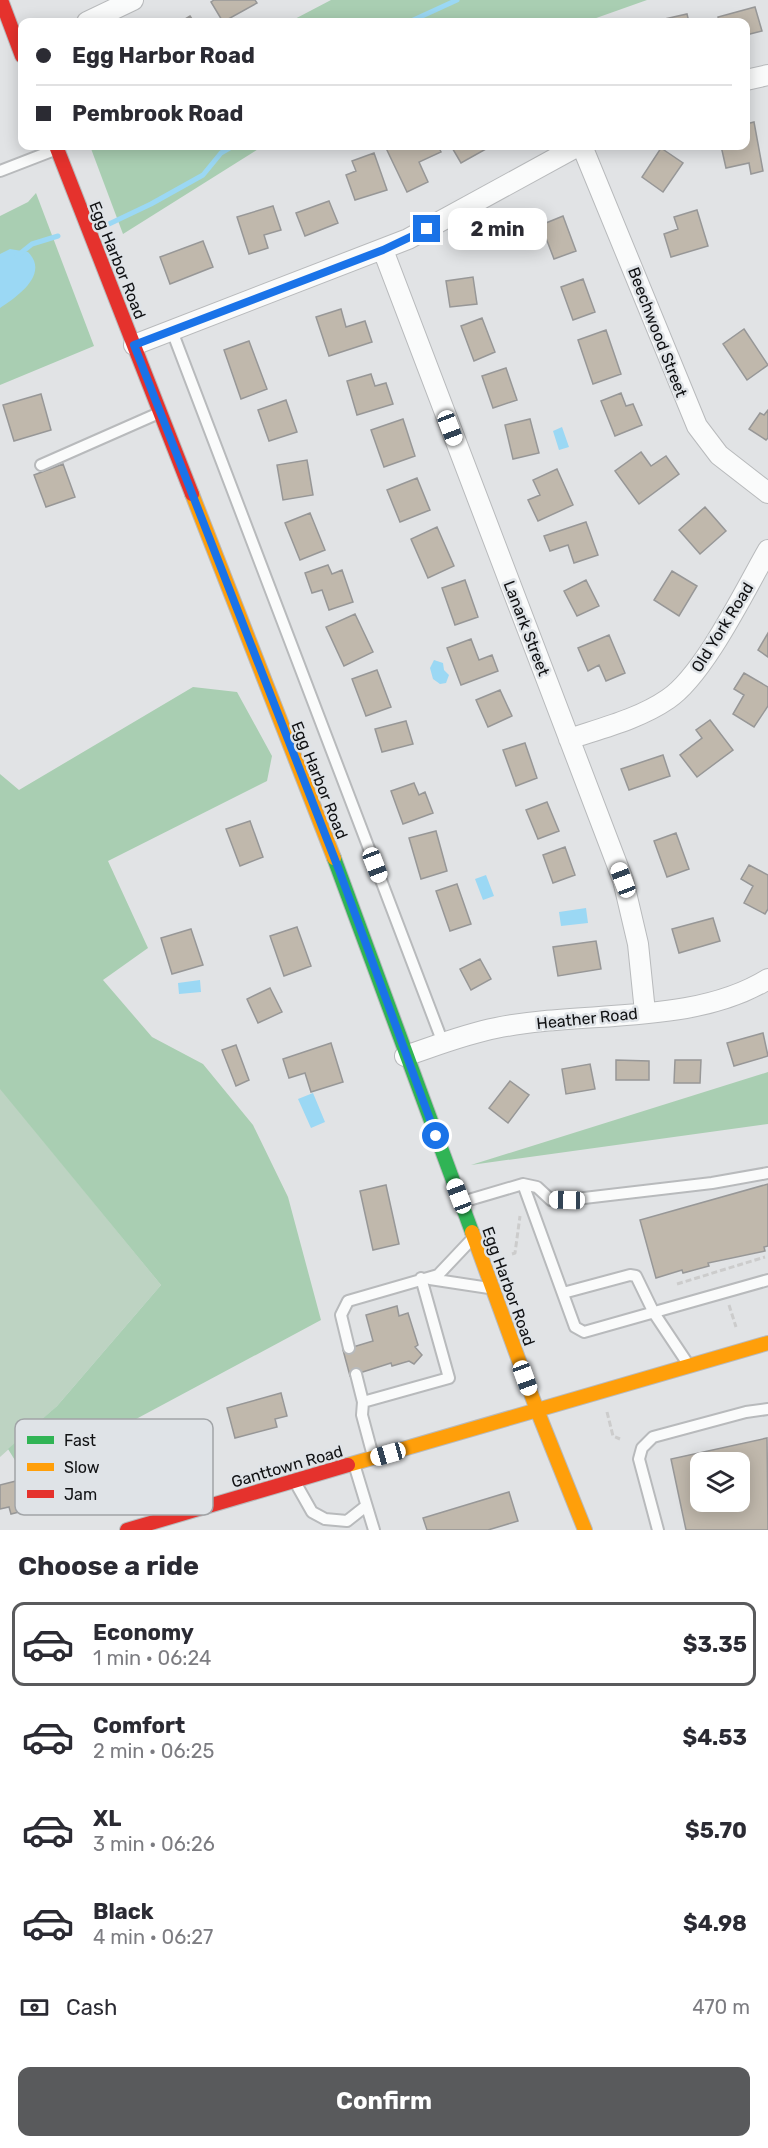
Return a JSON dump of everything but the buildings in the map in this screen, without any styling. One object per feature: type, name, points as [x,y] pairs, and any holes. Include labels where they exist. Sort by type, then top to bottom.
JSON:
[{"type":"main road","points":[[1,0],[18,42]]},
{"type":"main road","name":"Egg Harbor Road","points":[[57,150],[339,870],[405,1056],[537,1410],[585,1530]]},
{"type":"main road","name":"Ganttown Road","points":[[213,1505],[768,1342]]},
{"type":"main road","name":"Ganttown Road","points":[[128,1530],[179,1515]]},
{"type":"street","points":[[95,18],[133,0]]},
{"type":"street","points":[[750,79],[768,75]]},
{"type":"street","points":[[134,345],[383,250],[482,201],[573,150]]},
{"type":"street","name":"Beechwood Street","points":[[582,150],[697,426],[719,455],[768,493]]},
{"type":"street","name":"Lanark Street","points":[[383,250],[629,901],[638,944],[645,1012]]},
{"type":"street","name":"Old York Road","points":[[569,739],[634,716],[668,699],[682,687],[706,655],[768,550]]},
{"type":"street","name":"Heather Road","points":[[405,1056],[497,1028],[645,1012],[714,1000],[753,988],[768,979]]},
{"type":"lane","points":[[0,171],[49,150]]},
{"type":"lane","points":[[172,331],[443,1044]]},
{"type":"lane","points":[[41,465],[160,412]]},
{"type":"lane","points":[[461,1202],[523,1184],[537,1187],[551,1200],[567,1200],[712,1183],[768,1173]]},
{"type":"lane","points":[[523,1184],[575,1327],[584,1332],[768,1280]]},
{"type":"lane","points":[[349,1348],[340,1315],[348,1301],[421,1278],[438,1275],[474,1237]]},
{"type":"lane","points":[[563,1293],[630,1275],[636,1276],[654,1313],[688,1365]]},
{"type":"lane","points":[[421,1278],[493,1289]]},
{"type":"lane","points":[[363,1402],[449,1378],[421,1278]]},
{"type":"lane","points":[[356,1374],[363,1402],[362,1415],[373,1458]]},
{"type":"lane","points":[[658,1530],[639,1459],[642,1448],[653,1437],[746,1412],[768,1409]]},
{"type":"lane","points":[[354,1464],[374,1530]]},
{"type":"lane","points":[[294,1481],[312,1512],[325,1519],[347,1521],[366,1506]]},
{"type":"path","points":[[678,1284],[765,1257]]},
{"type":"path","points":[[729,1305],[736,1327]]},
{"type":"path","points":[[607,1412],[613,1436],[620,1439]]},
{"type":"green space","points":[[331,0],[647,0],[596,18],[297,18]]},
{"type":"green space","points":[[92,150],[257,150],[123,234]]},
{"type":"green space","points":[[36,193],[94,346],[0,385],[0,216],[28,202]]},
{"type":"green space","points":[[193,687],[237,692],[272,756],[267,781],[108,861],[148,948],[103,980],[152,1037],[203,1064],[253,1125],[288,1197],[321,1320],[136,1419],[42,1419],[57,1406],[161,1285],[0,1089],[0,774],[19,790]]},
{"type":"green space","points":[[768,1072],[768,1124],[471,1165]]},
{"type":"green space","points":[[0,1088],[161,1285],[57,1406],[42,1419],[15,1419],[15,1444],[0,1457]]},
{"type":"green space","points":[[15,1443],[15,1460],[8,1449]]},
{"type":"water","points":[[10,249],[28,252],[34,260],[35,268],[29,284],[15,298],[0,308],[0,254]]},
{"type":"water","points":[[562,427],[569,447],[559,450],[553,431]]},
{"type":"water","points":[[434,660],[443,663],[444,670],[449,675],[446,683],[440,684],[433,679],[430,668]]},
{"type":"water","points":[[486,875],[494,896],[483,900],[475,879]]},
{"type":"water","points":[[586,908],[588,923],[561,926],[559,912]]},
{"type":"water","points":[[200,980],[201,992],[179,994],[178,983]]},
{"type":"water","points":[[313,1093],[325,1122],[311,1128],[298,1099]]},
{"type":"waterway","points":[[418,18],[457,0]]},
{"type":"waterway","points":[[109,224],[203,175],[226,150]]},
{"type":"waterway","points":[[17,256],[32,244],[58,236]]},
{"type":"traffic: fast","points":[[334,858],[472,1232]]},
{"type":"traffic: slow","points":[[192,494],[334,858]]},
{"type":"traffic: slow","points":[[472,1232],[537,1410],[585,1530]]},
{"type":"traffic: slow","points":[[348,1465],[768,1343]]},
{"type":"traffic: jam","points":[[1,0],[18,45]]},
{"type":"traffic: jam","points":[[58,150],[192,494]]},
{"type":"traffic: jam","points":[[213,1505],[348,1465]]},
{"type":"traffic: jam","points":[[127,1530],[178,1515]]},
{"type":"route","points":[[427,229],[383,250],[134,345],[259,672],[339,870],[436,1136]]}]
